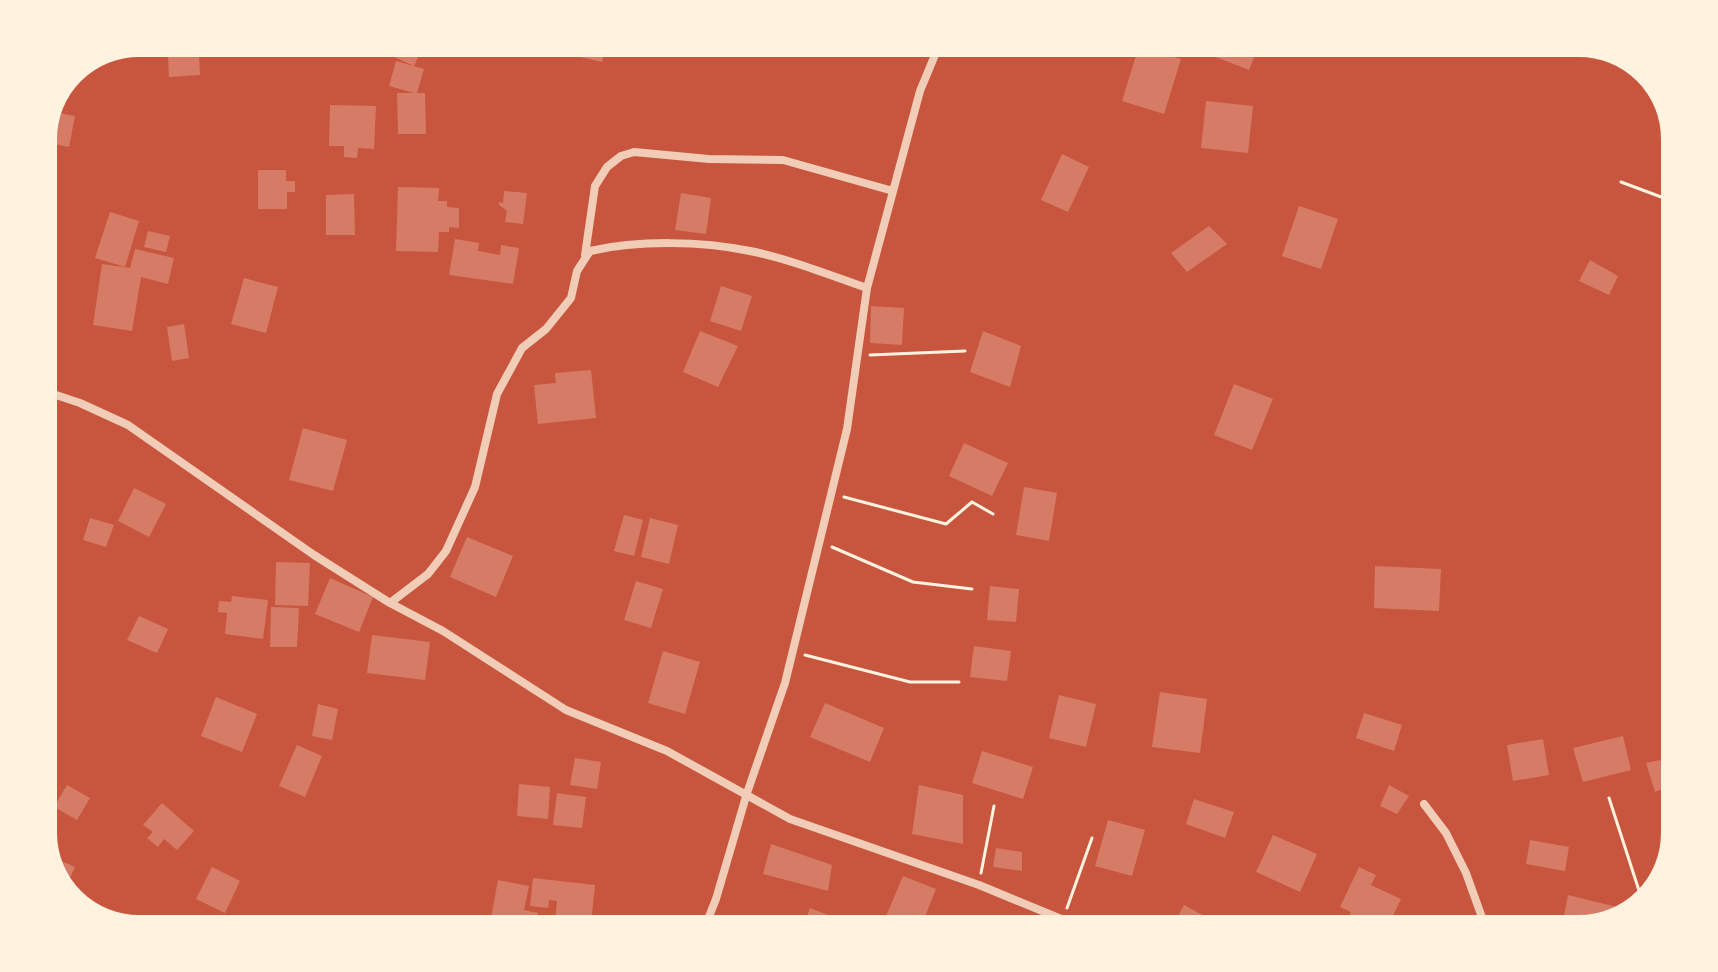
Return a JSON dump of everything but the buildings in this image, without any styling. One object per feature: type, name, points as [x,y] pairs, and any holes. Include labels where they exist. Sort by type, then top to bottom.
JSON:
[{"type":"street","points":[[708,920],[793,652],[847,429],[867,288],[920,91],[936,52]]},
{"type":"street","points":[[584,260],[595,186],[607,167],[621,156],[634,152],[709,159],[783,160],[893,191]]},
{"type":"street","points":[[390,603],[428,574],[446,551],[475,487],[497,394],[522,348],[546,329],[571,298],[577,271],[590,251],[618,244],[748,250],[867,288]]},
{"type":"street","points":[[52,394],[128,425],[229,498],[390,603],[443,631],[566,710],[667,751],[790,819],[979,885],[1062,919]]},
{"type":"street","points":[[1424,804],[1446,833],[1466,873],[1483,920]]},
{"type":"path","points":[[1621,182],[1666,199]]},
{"type":"path","points":[[858,355],[965,351]]},
{"type":"path","points":[[832,493],[946,524],[972,502],[993,514]]},
{"type":"path","points":[[821,542],[913,582],[972,589]]},
{"type":"path","points":[[793,652],[910,682],[959,682]]},
{"type":"path","points":[[1609,798],[1641,895]]},
{"type":"path","points":[[979,885],[994,806]]},
{"type":"path","points":[[1062,919],[1092,838]]}]
